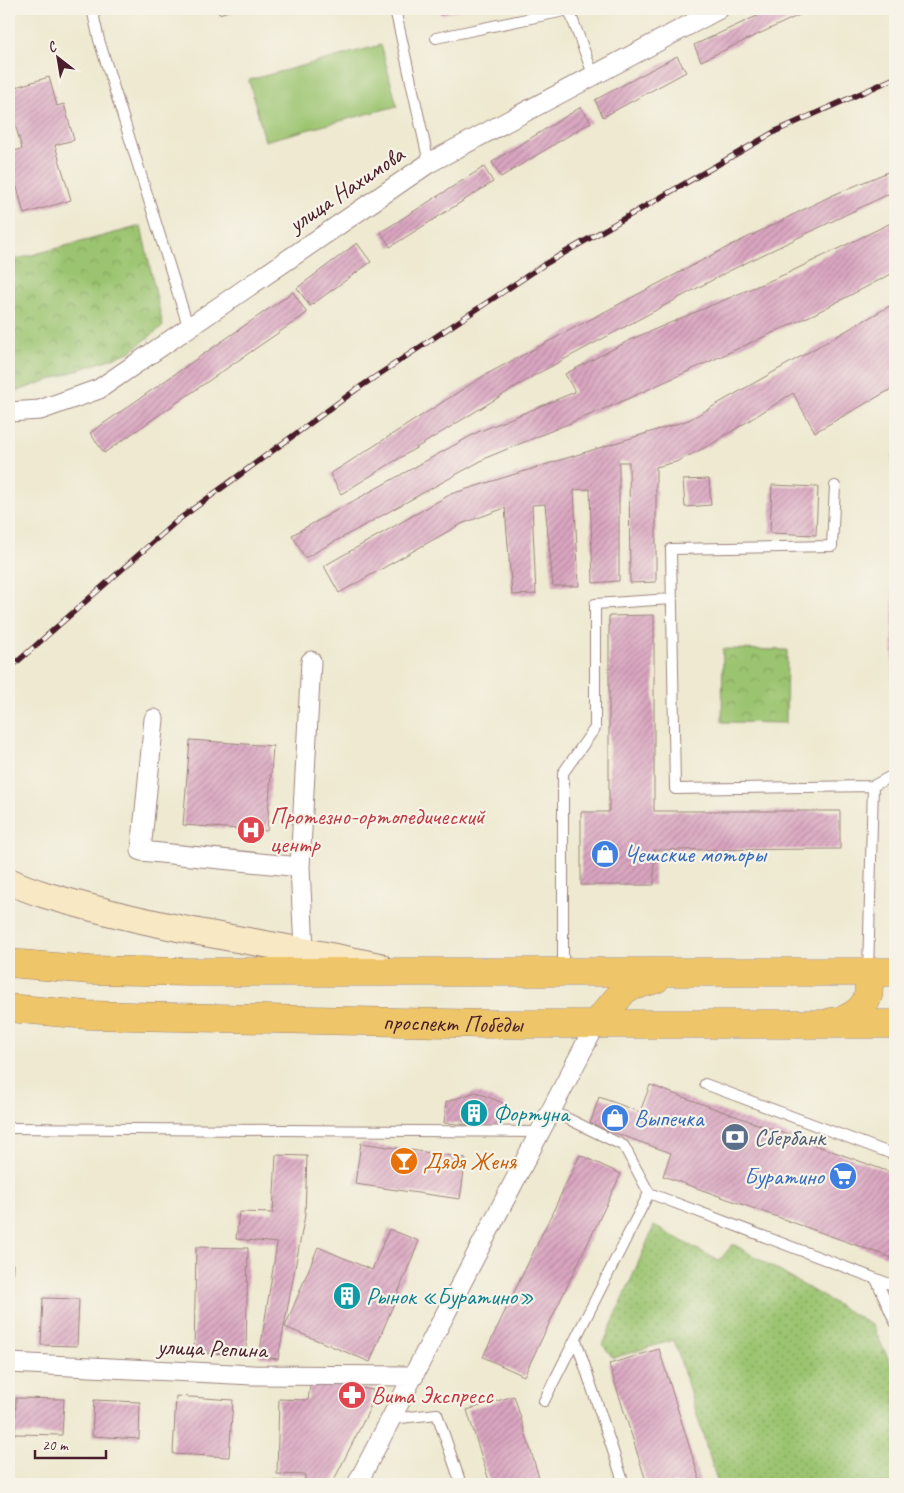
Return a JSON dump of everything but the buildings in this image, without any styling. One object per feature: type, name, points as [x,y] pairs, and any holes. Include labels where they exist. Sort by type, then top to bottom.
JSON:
[{"type":"main road","points":[[9,881],[29,891],[142,921],[304,949],[414,974]]},
{"type":"main road","name":"проспект Победы","points":[[9,963],[90,970],[414,974],[895,972]]},
{"type":"main road","points":[[596,1024],[626,988],[679,973]]},
{"type":"main road","points":[[794,1024],[840,1022],[856,1014],[868,996],[868,973]]},
{"type":"main road","name":"проспект Победы","points":[[9,1008],[105,1016],[479,1024],[895,1024]]},
{"type":"street","name":"улица Нахимова","points":[[9,412],[40,410],[98,389],[189,329],[428,163],[719,9]]},
{"type":"street","points":[[304,949],[300,867],[311,661]]},
{"type":"street","points":[[154,719],[141,851],[300,867]]},
{"type":"street","points":[[357,1484],[596,1024]]},
{"type":"street","name":"улица Репина","points":[[9,1363],[253,1375],[414,1376]]},
{"type":"lane","points":[[92,9],[99,40],[189,329]]},
{"type":"lane","points":[[395,9],[428,163]]},
{"type":"lane","points":[[436,38],[569,9],[593,74]]},
{"type":"lane","points":[[835,486],[832,546],[671,549],[675,789],[872,786],[895,774]]},
{"type":"lane","points":[[563,973],[563,773],[595,728],[595,604],[671,599]]},
{"type":"lane","points":[[868,973],[872,786]]},
{"type":"lane","points":[[705,1084],[895,1155]]},
{"type":"lane","points":[[552,1111],[624,1146],[649,1193],[895,1286]]},
{"type":"lane","points":[[9,1128],[541,1132]]},
{"type":"lane","points":[[544,1401],[649,1193]]},
{"type":"lane","points":[[876,1279],[895,1322]]},
{"type":"lane","points":[[576,1340],[624,1484]]},
{"type":"lane","points":[[391,1419],[437,1414],[460,1484]]},
{"type":"green space","points":[[381,45],[397,106],[265,141],[249,80]]},
{"type":"green space","points":[[141,226],[163,326],[130,352],[9,394],[9,261]]},
{"type":"green space","points":[[723,649],[787,650],[786,723],[722,722]]},
{"type":"green space","points":[[654,1226],[719,1261],[733,1244],[873,1326],[895,1373],[895,1484],[718,1484],[674,1340],[613,1358],[603,1345]]},
{"type":"railway","points":[[9,669],[178,520],[357,389],[545,264],[776,131],[895,78]]},
{"type":"place","name":"Протезно-ортопедический центр","points":[[251,830]]},
{"type":"place","name":"Чешские моторы","points":[[605,854]]},
{"type":"place","name":"Фортуна","points":[[474,1113]]},
{"type":"place","name":"Выпечка","points":[[615,1118]]},
{"type":"place","name":"Сбербанк","points":[[735,1137]]},
{"type":"place","name":"Дядя Женя","points":[[404,1161]]},
{"type":"place","name":"Буратино","points":[[843,1176]]},
{"type":"place","name":"Рынок «Буратино»","points":[[347,1296]]},
{"type":"place","name":"Вита Экспресс","points":[[352,1395]]}]
